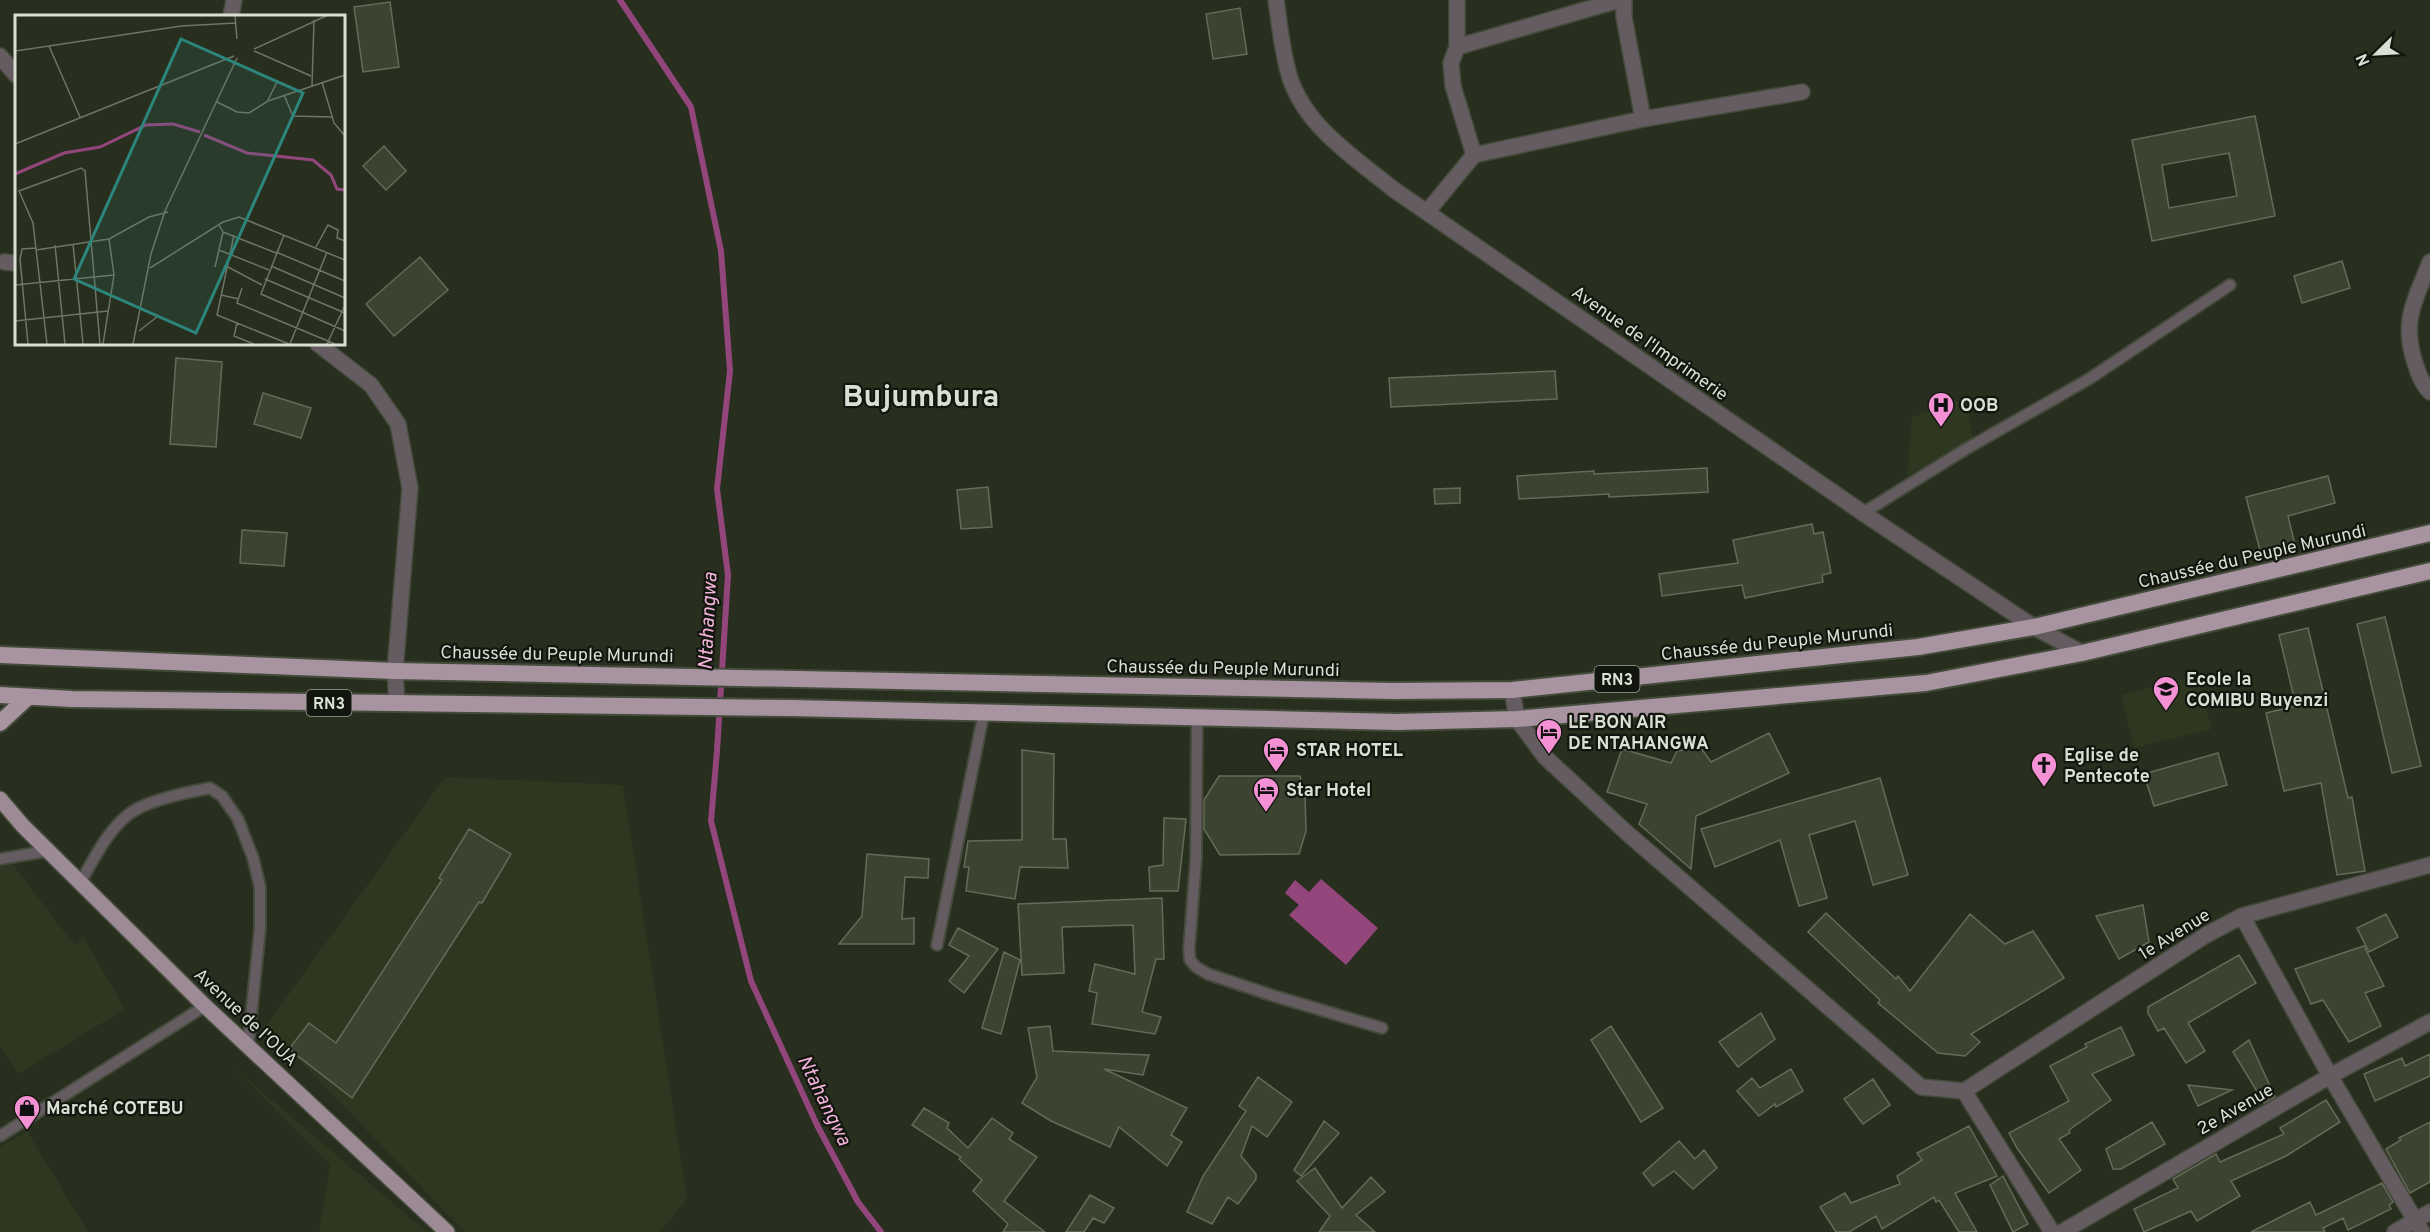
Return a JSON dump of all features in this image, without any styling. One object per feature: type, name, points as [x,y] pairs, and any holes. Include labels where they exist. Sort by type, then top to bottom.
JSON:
[{"type":"highway","name":"Chaussée du Peuple Murundi","points":[[0,655],[395,671],[1392,691],[1512,690],[1918,647],[2034,627],[2430,533]]},
{"type":"highway","name":"RN3","points":[[0,695],[27,698],[657,705],[1397,722],[1517,719],[1926,683],[2082,653],[2430,572]]},
{"type":"highway","points":[[0,723],[27,698]]},
{"type":"main road","name":"Avenue de l'OUA","points":[[0,799],[22,826],[205,1006],[447,1232]]},
{"type":"main road","name":"Avenue de l'OUA","points":[[0,810],[22,826]]},
{"type":"street","points":[[231,15],[234,0]]},
{"type":"street","name":"Avenue de l'Imprimerie","points":[[1276,0],[1290,79],[1303,103],[1322,129],[1392,189],[1863,513],[2034,627],[2082,653]]},
{"type":"street","points":[[1457,0],[1457,46],[1450,63],[1453,86],[1474,154]]},
{"type":"street","points":[[1457,46],[1619,0]]},
{"type":"street","points":[[1624,0],[1624,17],[1643,119]]},
{"type":"street","points":[[0,56],[15,74]]},
{"type":"street","points":[[1427,212],[1474,154],[1643,119],[1802,92]]},
{"type":"street","points":[[2430,262],[2409,320],[2408,342],[2419,376],[2430,392]]},
{"type":"street","points":[[319,345],[371,385],[398,424],[410,488],[395,671],[397,703]]},
{"type":"street","points":[[1512,690],[1517,719],[1545,757],[1627,833],[1921,1086],[1964,1091],[2052,1232]]},
{"type":"street","name":"1e Avenue","points":[[1964,1091],[2206,935],[2242,916],[2430,865]]},
{"type":"street","points":[[2242,916],[2330,1076],[2418,1227]]},
{"type":"street","name":"2e Avenue","points":[[2062,1232],[2330,1076],[2430,1022]]},
{"type":"street","points":[[2395,1232],[2418,1227],[2430,1212]]},
{"type":"lane","points":[[1863,513],[1966,449],[2089,379],[2230,285]]},
{"type":"lane","points":[[937,945],[984,712]]},
{"type":"lane","points":[[1197,717],[1196,859],[1190,960],[1196,967],[1208,974],[1382,1028]]},
{"type":"lane","points":[[80,883],[109,835],[130,813],[148,804],[193,791],[210,788],[222,796],[238,819],[253,858],[260,887],[260,929],[248,1046]]},
{"type":"lane","points":[[0,859],[47,851]]},
{"type":"lane","points":[[0,1136],[205,1006]]},
{"type":"shaded area","name":"OOB","points":[[1966,398],[1973,439],[1907,476],[1912,417]]},
{"type":"shaded area","name":"Ecole la COMIBU Buyenzi","points":[[2197,675],[2212,729],[2134,748],[2121,695]]},
{"type":"shaded area","points":[[445,777],[623,785],[687,1199],[660,1232],[465,1232],[266,1026]]},
{"type":"shaded area","points":[[8,858],[75,946],[83,937],[125,1009],[18,1074],[0,1046],[0,863]]},
{"type":"shaded area","points":[[1321,879],[1378,928],[1346,965],[1289,915],[1299,905],[1285,893],[1295,880],[1309,892]]},
{"type":"shaded area","points":[[234,1068],[427,1232],[319,1232],[330,1164]]},
{"type":"shaded area","points":[[27,1131],[88,1232],[0,1232],[0,1147]]},
{"type":"building","points":[[390,2],[399,67],[363,72],[354,7]]},
{"type":"building","points":[[1240,8],[1247,54],[1213,59],[1206,14]]},
{"type":"building","points":[[2255,116],[2275,216],[2152,241],[2132,140]],"holes":[[[2229,153],[2237,196],[2169,208],[2162,165]]]},
{"type":"building","points":[[384,146],[406,171],[386,190],[363,166]]},
{"type":"building","points":[[420,257],[448,290],[394,336],[366,304]]},
{"type":"building","points":[[2342,261],[2350,288],[2302,303],[2294,276]]},
{"type":"building","points":[[176,358],[222,362],[216,447],[170,444]]},
{"type":"building","points":[[1555,371],[1557,399],[1391,407],[1389,378]]},
{"type":"building","points":[[263,393],[311,408],[301,438],[254,424]]},
{"type":"building","points":[[1707,468],[1708,492],[1519,499],[1517,476]]},
{"type":"building","points":[[2328,476],[2335,503],[2288,516],[2296,549],[2262,558],[2246,497]]},
{"type":"building","points":[[988,487],[992,527],[961,529],[957,490]]},
{"type":"building","points":[[1460,488],[1460,503],[1435,504],[1434,489]]},
{"type":"building","points":[[1812,524],[1814,534],[1823,532],[1831,573],[1822,575],[1823,582],[1745,598],[1742,585],[1662,596],[1659,574],[1738,563],[1733,540]]},
{"type":"building","points":[[242,530],[287,533],[284,566],[240,563]]},
{"type":"building","points":[[2385,617],[2421,766],[2392,773],[2357,624]]},
{"type":"building","points":[[2308,628],[2348,798],[2352,797],[2365,871],[2337,875],[2321,783],[2284,791],[2266,713],[2296,706],[2279,635]]},
{"type":"building","points":[[1769,733],[1789,773],[1696,816],[1691,869],[1639,824],[1647,804],[1607,792],[1622,749],[1671,763],[1677,751],[1701,748],[1711,762]]},
{"type":"building","points":[[1022,750],[1054,754],[1053,839],[1066,839],[1068,868],[1020,867],[1015,899],[966,891],[969,867],[964,867],[968,841],[1022,840]]},
{"type":"building","points":[[2218,753],[2227,785],[2154,806],[2144,774]]},
{"type":"building","points":[[1219,776],[1300,776],[1305,796],[1306,831],[1299,854],[1220,855],[1204,829],[1204,800]]},
{"type":"building","points":[[1880,778],[1908,875],[1873,885],[1855,821],[1809,835],[1827,898],[1799,906],[1780,840],[1715,867],[1701,829]]},
{"type":"building","points":[[1164,818],[1186,819],[1178,891],[1150,891],[1149,867],[1163,865]]},
{"type":"building","points":[[469,829],[511,854],[482,903],[479,902],[352,1098],[289,1049],[309,1023],[336,1043],[442,880],[439,878]]},
{"type":"building","points":[[867,854],[929,859],[928,878],[905,877],[902,919],[914,918],[914,944],[839,944],[862,916]]},
{"type":"building","points":[[1162,898],[1164,959],[1156,959],[1142,1012],[1161,1017],[1155,1034],[1092,1024],[1097,993],[1089,991],[1095,964],[1135,974],[1133,925],[1062,927],[1064,973],[1022,975],[1018,904]]},
{"type":"building","points":[[2143,905],[2149,942],[2119,959],[2096,916]]},
{"type":"building","points":[[1826,913],[1896,979],[1898,976],[1910,991],[1970,914],[2005,944],[2033,931],[2064,978],[1971,1034],[1980,1042],[1965,1056],[1938,1053],[1878,1003],[1880,1000],[1808,932]]},
{"type":"building","points":[[2386,914],[2398,937],[2369,952],[2357,928]]},
{"type":"building","points":[[958,928],[998,949],[964,993],[949,981],[969,956],[949,945]]},
{"type":"building","points":[[2364,946],[2384,986],[2365,993],[2381,1026],[2349,1042],[2323,1000],[2311,1004],[2295,969]]},
{"type":"building","points":[[1004,952],[1020,960],[1001,1034],[982,1028]]},
{"type":"building","points":[[2239,955],[2256,983],[2188,1023],[2205,1051],[2186,1063],[2164,1028],[2158,1031],[2148,1013],[2148,1007]]},
{"type":"building","points":[[1761,1013],[1775,1039],[1738,1067],[1719,1042]]},
{"type":"building","points":[[1050,1026],[1053,1051],[1149,1055],[1143,1075],[1104,1069],[1187,1108],[1171,1135],[1182,1142],[1167,1166],[1119,1127],[1110,1147],[1051,1121],[1022,1103],[1037,1077],[1028,1028]]},
{"type":"building","points":[[1611,1026],[1663,1108],[1641,1122],[1591,1040]]},
{"type":"building","points":[[2121,1027],[2134,1055],[2092,1074],[2111,1100],[2069,1130],[2070,1133],[2059,1139],[2081,1170],[2049,1193],[2009,1133],[2069,1101],[2050,1066],[2087,1047],[2085,1044]]},
{"type":"building","points":[[2249,1040],[2275,1097],[2264,1103],[2233,1052]]},
{"type":"building","points":[[2430,1054],[2430,1076],[2375,1101],[2364,1074],[2402,1058],[2405,1066]]},
{"type":"building","points":[[1791,1069],[1803,1091],[1776,1107],[1775,1104],[1759,1116],[1737,1091],[1752,1078],[1760,1088]]},
{"type":"building","points":[[1258,1077],[1292,1102],[1267,1137],[1252,1126],[1241,1156],[1256,1174],[1256,1179],[1238,1204],[1228,1197],[1212,1224],[1187,1212],[1203,1176],[1246,1111],[1239,1106]]},
{"type":"building","points":[[1873,1079],[1890,1105],[1863,1124],[1844,1099]]},
{"type":"building","points":[[2188,1085],[2232,1090],[2198,1106]]},
{"type":"building","points":[[2326,1100],[2340,1122],[2286,1156],[2231,1181],[2240,1196],[2197,1221],[2191,1211],[2144,1232],[2134,1209],[2178,1188],[2173,1179],[2216,1154],[2220,1162],[2284,1134],[2280,1128]]},
{"type":"building","points":[[924,1108],[949,1123],[947,1128],[968,1148],[992,1118],[1013,1133],[1009,1139],[1037,1157],[1004,1201],[1045,1232],[1003,1232],[1008,1224],[973,1191],[982,1180],[959,1159],[961,1157],[912,1125]]},
{"type":"building","points":[[1324,1121],[1339,1133],[1301,1176],[1294,1170]]},
{"type":"building","points":[[2152,1122],[2165,1144],[2121,1169],[2113,1169],[2106,1149]]},
{"type":"building","points":[[2430,1122],[2430,1182],[2410,1193],[2386,1149],[2401,1140],[2399,1138]]},
{"type":"building","points":[[1969,1126],[1997,1176],[1955,1193],[1977,1232],[1959,1232],[1939,1200],[1936,1202],[1934,1197],[1882,1229],[1876,1216],[1849,1232],[1836,1232],[1820,1207],[1845,1193],[1851,1203],[1900,1184],[1897,1176],[1922,1160],[1917,1153]]},
{"type":"building","points":[[1679,1141],[1695,1159],[1704,1150],[1717,1168],[1693,1189],[1674,1171],[1653,1186],[1643,1173]]},
{"type":"building","points":[[1315,1168],[1342,1208],[1371,1177],[1385,1192],[1356,1215],[1375,1232],[1319,1232],[1330,1216],[1297,1181]]},
{"type":"building","points":[[2003,1176],[2028,1224],[2013,1232],[1990,1185]]},
{"type":"building","points":[[2382,1183],[2393,1202],[2389,1205],[2391,1209],[2348,1230],[2343,1218],[2323,1228],[2325,1232],[2251,1232],[2310,1202],[2316,1215]]},
{"type":"building","points":[[1090,1195],[1114,1208],[1104,1223],[1093,1218],[1084,1232],[1066,1232]]},
{"type":"waterway","name":"Ntahangwa","points":[[620,0],[691,107],[721,251],[730,371],[717,489],[728,575],[711,821],[751,981],[817,1125],[858,1202],[881,1232]]},
{"type":"place","name":"OOB","points":[[1941,428]]},
{"type":"place","name":"Ecole la COMIBU Buyenzi","points":[[2166,712]]},
{"type":"place","name":"LE BON AIR DE NTAHANGWA","points":[[1549,755]]},
{"type":"place","name":"STAR HOTEL","points":[[1276,773]]},
{"type":"place","name":"Eglise de Pentecote","points":[[2044,788]]},
{"type":"place","name":"Star Hotel","points":[[1266,813]]},
{"type":"place","name":"Marché COTEBU","points":[[27,1131]]},
{"type":"district","name":"Bujumbura","points":[[921,396]]}]
